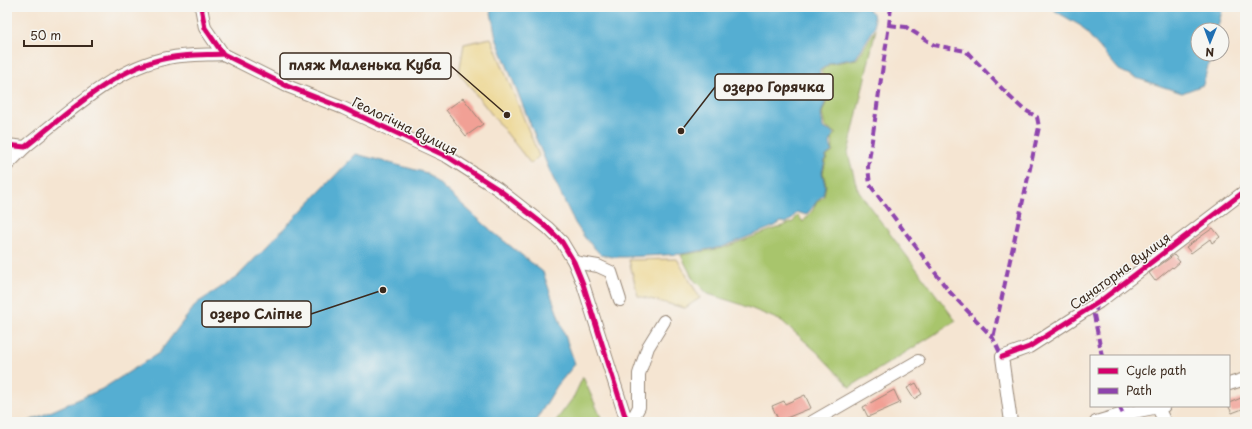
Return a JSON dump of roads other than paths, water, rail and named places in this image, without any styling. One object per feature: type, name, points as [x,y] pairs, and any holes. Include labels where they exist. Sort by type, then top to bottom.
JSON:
[{"type":"street","points":[[201,7],[205,28],[223,54]]},
{"type":"street","points":[[7,165],[25,147],[106,83],[143,64],[169,57],[223,54]]},
{"type":"street","name":"Геологічна вулиця","points":[[223,54],[287,86],[343,108],[448,157],[498,189],[532,214],[562,242],[574,262],[583,284],[624,412],[630,422]]},
{"type":"street","points":[[7,145],[25,147]]},
{"type":"street","name":"Санаторна вулиця","points":[[1010,422],[1002,357],[1029,347],[1099,302],[1245,191]]},
{"type":"street","points":[[574,262],[598,266],[611,272],[620,300]]},
{"type":"street","points":[[630,422],[639,407],[639,374],[648,347],[664,321]]},
{"type":"street","points":[[812,422],[918,361]]},
{"type":"street","points":[[1230,384],[1245,379]]},
{"type":"street","points":[[1096,422],[1123,414],[1161,407],[1165,422]]},
{"type":"water","points":[[488,7],[865,7],[873,13],[875,27],[856,58],[830,63],[819,71],[825,85],[830,89],[821,114],[823,128],[834,133],[830,143],[832,151],[826,156],[822,173],[825,185],[823,195],[806,215],[797,212],[791,220],[786,223],[781,222],[775,226],[722,247],[681,254],[613,257],[601,255],[585,238],[575,223],[537,141],[496,38],[491,12]]},
{"type":"water","points":[[1056,7],[1223,7],[1219,22],[1190,22],[1190,62],[1209,62],[1203,85],[1182,93],[1136,78],[1119,70],[1081,26],[1055,11]]},
{"type":"water","points":[[356,154],[427,173],[494,233],[543,272],[575,364],[557,386],[535,422],[27,422],[102,389],[159,353],[197,303],[237,277]]},
{"type":"place","name":"пляж Маленька Куба","points":[[507,115]]},
{"type":"place","name":"озеро Горячка","points":[[681,131]]},
{"type":"place","name":"озеро Сліпне","points":[[383,290]]}]
